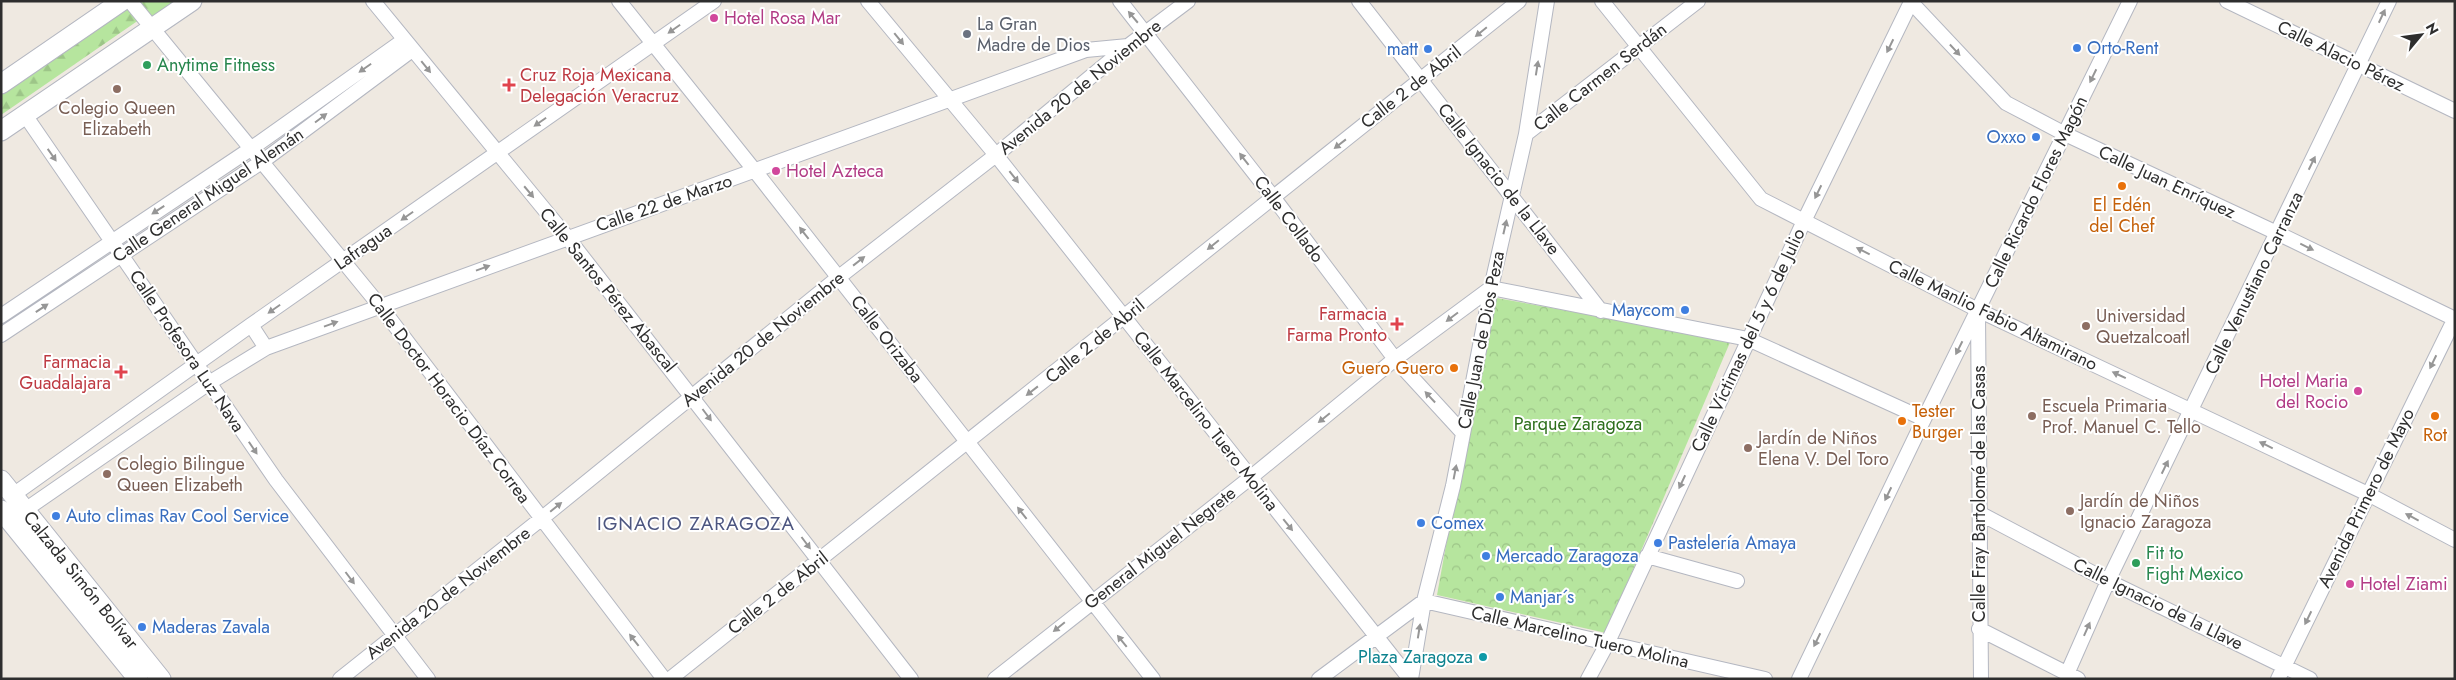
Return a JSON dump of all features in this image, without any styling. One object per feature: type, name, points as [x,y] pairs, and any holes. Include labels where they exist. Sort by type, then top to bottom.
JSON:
[{"type":"main road","points":[[1,84],[122,1]]},
{"type":"main road","points":[[1,131],[192,1]]},
{"type":"main road","name":"Calzada Simón Bolívar","points":[[1,480],[161,679]]},
{"type":"main road","name":"Calzada Simón Bolívar","points":[[1,510],[138,679]]},
{"type":"street","name":"Calle Doctor Horacio Díaz Correa","points":[[130,1],[380,306],[664,679]]},
{"type":"street","name":"Calle Santos Pérez Abascal","points":[[373,1],[567,237],[911,679]]},
{"type":"street","name":"Calle Orizaba","points":[[619,1],[755,171],[1153,679]]},
{"type":"street","name":"Lafragua","points":[[13,495],[251,325],[714,1]]},
{"type":"street","name":"Calle Marcelino Tuero Molina","points":[[868,1],[996,155],[1411,679]]},
{"type":"street","name":"Calle Collado","points":[[1120,1],[1273,197],[1395,360],[1463,433]]},
{"type":"street","name":"Avenida 20 de Noviembre","points":[[340,679],[839,278],[996,155],[1128,46],[1188,1]]},
{"type":"street","name":"Calle Ignacio de la Llave","points":[[1359,1],[1601,311]]},
{"type":"street","name":"Calle 2 de Abril","points":[[670,679],[1519,1]]},
{"type":"street","name":"Calle Juan de Dios Peza","points":[[1411,679],[1424,601],[1453,486],[1491,288],[1526,134],[1547,1]]},
{"type":"street","name":"Calle Manlio Fabio Altamirano","points":[[1602,1],[1636,47],[1761,199],[1978,310],[2368,494],[2455,540]]},
{"type":"street","name":"Calle Carmen Serdán","points":[[1526,134],[1636,47],[1698,1]]},
{"type":"street","name":"Calle Ricardo Flores Magón","points":[[1799,679],[1924,418],[2130,1]]},
{"type":"street","name":"Calle Alacio Pérez","points":[[2227,1],[2455,111]]},
{"type":"street","name":"Calle Venustiano Carranza","points":[[2073,676],[2108,581],[2193,410],[2389,1]]},
{"type":"street","name":"Calle Juan Enríquez","points":[[1910,2],[2006,103],[2065,134],[2455,319]]},
{"type":"street","name":"Calle Víctimas del 5 y 6 de Julio","points":[[1588,679],[1804,221],[1910,2]]},
{"type":"street","name":"Calle General Miguel Alemán","points":[[1,316],[112,240],[408,45]]},
{"type":"street","name":"Calle General Miguel Alemán","points":[[1,335],[263,161],[408,45]]},
{"type":"street","name":"Calle 22 de Marzo","points":[[209,383],[266,348],[567,237],[755,171],[1086,50],[1128,46]]},
{"type":"street","name":"Calle Profesora Luz Nava","points":[[24,115],[122,254],[276,480],[428,679]]},
{"type":"street","points":[[1491,288],[1748,339],[1924,418]]},
{"type":"street","name":"General Miguel Negrete","points":[[995,679],[1250,478],[1395,360],[1491,288]]},
{"type":"street","name":"Calle Fray Bartolomé de las Casas","points":[[1978,310],[1981,514],[1979,629],[1981,679]]},
{"type":"street","name":"Avenida Primero de Mayo","points":[[2281,673],[2455,319]]},
{"type":"street","points":[[251,325],[266,348]]},
{"type":"street","points":[[25,510],[209,383]]},
{"type":"street","name":"Calle Ignacio de la Llave","points":[[1981,514],[2281,673],[2310,679]]},
{"type":"street","points":[[1647,556],[1737,581]]},
{"type":"street","name":"Calle Marcelino Tuero Molina","points":[[1424,601],[1765,679]]},
{"type":"street","points":[[1319,679],[1424,601]]},
{"type":"street","points":[[1979,629],[2073,676]]},
{"type":"green space","points":[[133,1],[176,1],[155,15],[136,22],[1,115],[1,92]]},
{"type":"green space","name":"Parque Zaragoza","points":[[1491,297],[1731,340],[1606,633],[1437,595]]},
{"type":"place","name":"Hotel Rosa Mar","points":[[714,18]]},
{"type":"place","name":"La Gran Madre de Dios","points":[[967,34]]},
{"type":"place","name":"Orto-Rent","points":[[2077,48]]},
{"type":"place","name":"matt","points":[[1428,49]]},
{"type":"place","name":"Anytime Fitness","points":[[147,65]]},
{"type":"place","name":"Cruz Roja Mexicana Delegación Veracruz","points":[[509,85]]},
{"type":"place","name":"Colegio Queen Elizabeth","points":[[117,89]]},
{"type":"place","name":"Oxxo","points":[[2036,137]]},
{"type":"place","name":"Hotel Azteca","points":[[776,171]]},
{"type":"place","name":"El Edén del Chef","points":[[2122,186]]},
{"type":"place","name":"Maycom","points":[[1685,310]]},
{"type":"place","name":"Farmacia Farma Pronto","points":[[1397,324]]},
{"type":"place","name":"Universidad Quetzalcoatl","points":[[2086,326]]},
{"type":"place","name":"Guero Guero","points":[[1454,368]]},
{"type":"place","name":"Farmacia Guadalajara","points":[[121,372]]},
{"type":"place","name":"Hotel Maria del Rocio","points":[[2358,391]]},
{"type":"place","name":"Escuela Primaria Prof. Manuel C. Tello","points":[[2032,416]]},
{"type":"place","name":"Rot","points":[[2435,416]]},
{"type":"place","name":"Tester Burger","points":[[1902,421]]},
{"type":"place","name":"Jardín de Niños Elena V. Del Toro","points":[[1748,448]]},
{"type":"place","name":"Colegio Bilingue Queen Elizabeth","points":[[107,474]]},
{"type":"place","name":"Jardín de Niños Ignacio Zaragoza","points":[[2070,511]]},
{"type":"place","name":"Auto climas Rav Cool Service","points":[[56,516]]},
{"type":"place","name":"Comex","points":[[1421,523]]},
{"type":"place","name":"Pastelería Amaya","points":[[1658,543]]},
{"type":"place","name":"Mercado Zaragoza","points":[[1486,556]]},
{"type":"place","name":"Fit to Fight Mexico","points":[[2136,563]]},
{"type":"place","name":"Hotel Ziami","points":[[2350,584]]},
{"type":"place","name":"Manjar´s","points":[[1500,597]]},
{"type":"place","name":"Maderas Zavala","points":[[142,627]]},
{"type":"place","name":"Plaza Zaragoza","points":[[1483,657]]},
{"type":"district","name":"IGNACIO ZARAGOZA","points":[[696,523]]}]
